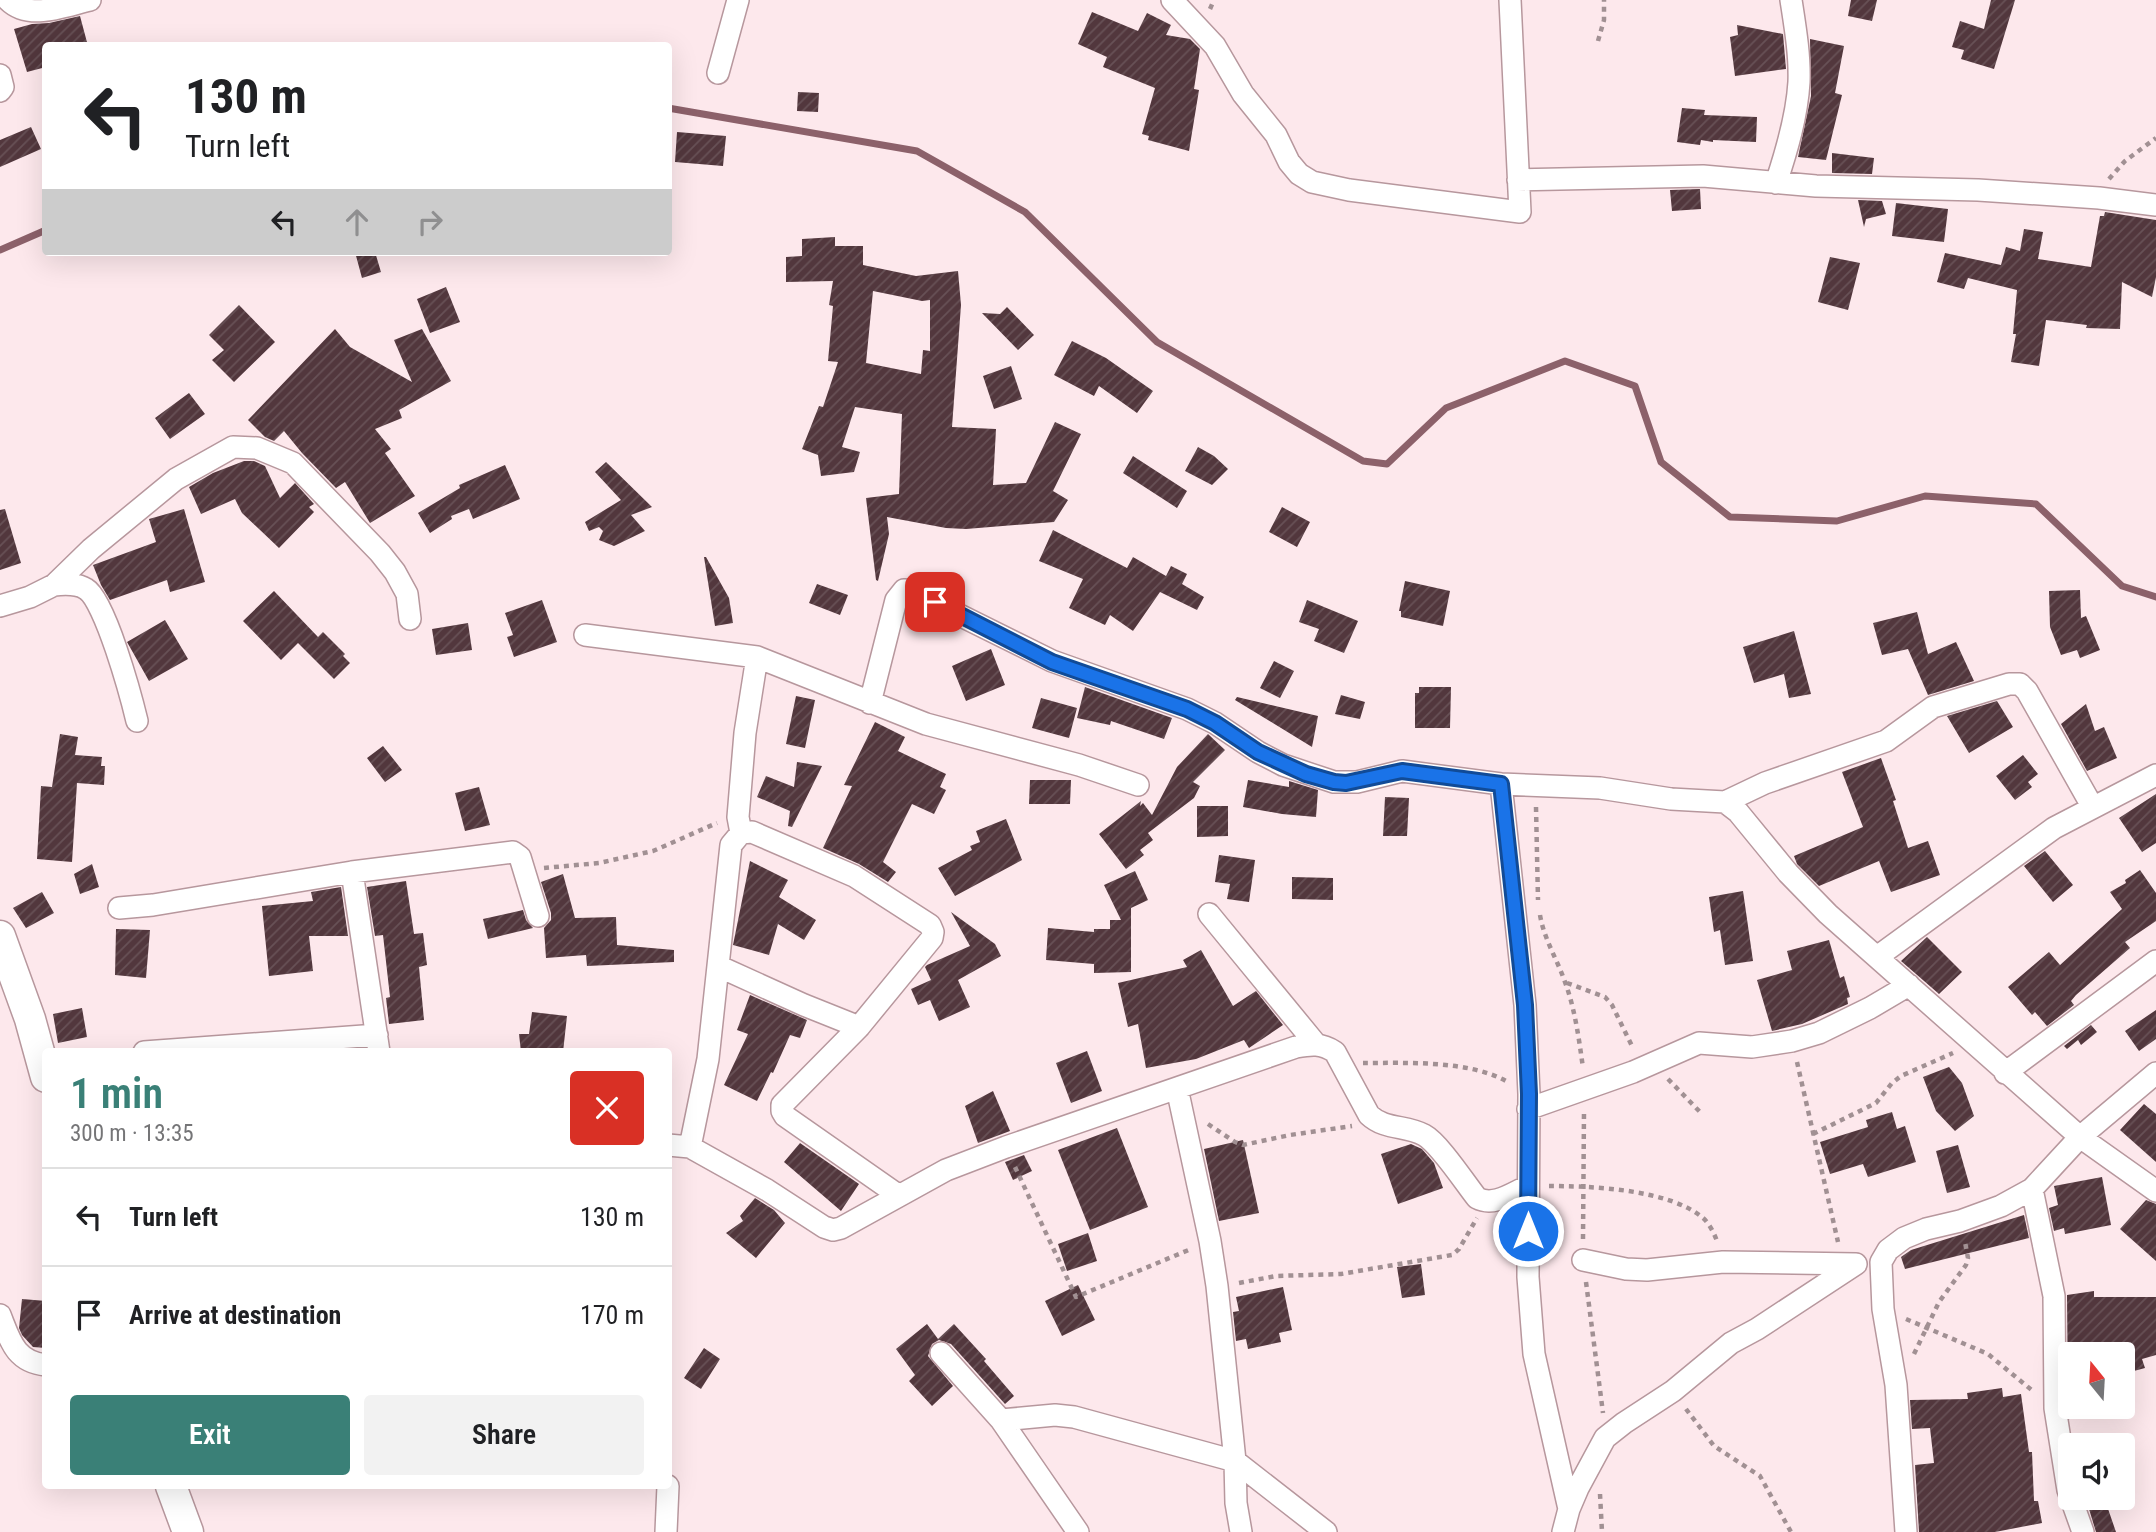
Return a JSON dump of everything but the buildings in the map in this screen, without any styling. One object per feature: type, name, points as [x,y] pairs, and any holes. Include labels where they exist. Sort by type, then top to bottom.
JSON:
[{"type":"street","points":[[8,8],[32,12],[90,0]]},
{"type":"street","points":[[718,74],[738,0]]},
{"type":"street","points":[[1172,0],[1215,46],[1242,94],[1276,135],[1289,162],[1299,174],[1312,181],[1349,190],[1520,212],[1510,0]]},
{"type":"street","points":[[1776,183],[1790,141],[1799,81],[1791,0]]},
{"type":"street","points":[[0,75],[3,87],[0,91]]},
{"type":"street","points":[[1518,180],[1703,176],[1816,187],[1978,190],[2099,198],[2156,205]]},
{"type":"street","points":[[0,606],[30,597],[54,584],[91,549],[176,479],[233,447],[257,448],[293,463],[395,572],[407,594],[410,619]]},
{"type":"street","points":[[54,584],[68,584],[86,589],[99,601],[137,721]]},
{"type":"street","points":[[870,703],[896,600],[904,590],[911,591],[1052,662],[1187,709],[1215,723],[1258,752],[1306,774],[1334,782],[1346,783],[1402,771],[1501,784],[1600,788],[1671,799],[1725,802],[1765,783],[1885,741],[1920,715],[1948,701],[2009,684],[2020,684],[2027,691],[2092,806]]},
{"type":"street","points":[[585,635],[757,657],[926,724],[1079,765],[1138,785]]},
{"type":"street","points":[[757,657],[745,733],[739,825],[731,845],[708,1059],[679,1146],[767,1190],[833,1230],[946,1170],[1006,1147],[1179,1097],[1296,1047],[1315,1044],[1335,1052],[1369,1115],[1377,1123],[1424,1135],[1477,1198],[1485,1202],[1495,1201],[1528,1186]]},
{"type":"street","points":[[1877,957],[2053,828],[2156,775]]},
{"type":"street","points":[[1501,784],[1525,1005],[1528,1277],[1534,1354],[1569,1508]]},
{"type":"street","points":[[1725,802],[1738,812],[1788,873],[1820,906],[2080,1137],[2156,1191]]},
{"type":"street","points":[[739,825],[854,876],[930,925],[932,939],[859,1027],[784,1101],[782,1111],[785,1116],[898,1195]]},
{"type":"street","points":[[119,908],[153,905],[352,872],[513,852],[520,857],[526,870],[538,916]]},
{"type":"street","points":[[248,1048],[378,1043],[352,872]]},
{"type":"street","points":[[1209,914],[1315,1044]]},
{"type":"street","points":[[0,936],[30,1019],[42,1063]]},
{"type":"street","points":[[2006,1073],[2156,961]]},
{"type":"street","points":[[718,967],[859,1027]]},
{"type":"street","points":[[1528,1102],[1586,1087],[1649,1065],[1699,1043],[1737,1047],[1792,1041],[1841,1023],[1909,985]]},
{"type":"street","points":[[1906,1532],[1896,1385],[1883,1308],[1881,1262],[1888,1250],[1904,1238],[2001,1206],[2032,1189],[2080,1137],[2156,1073]]},
{"type":"street","points":[[1179,1097],[1217,1286],[1235,1461],[1236,1503],[1241,1532]]},
{"type":"street","points":[[2032,1189],[2053,1296],[2055,1408],[2068,1490],[2083,1532]]},
{"type":"street","points":[[1583,1260],[1626,1269],[1647,1270],[1723,1262],[1881,1262]]},
{"type":"street","points":[[1563,1532],[1569,1508],[1605,1438],[1673,1391],[1731,1343],[1757,1329],[1850,1264]]},
{"type":"street","points":[[0,1315],[13,1348],[27,1361],[42,1364]]},
{"type":"street","points":[[941,1353],[1001,1420],[1078,1532]]},
{"type":"street","points":[[1001,1420],[1055,1415],[1074,1417],[1235,1461],[1326,1532]]},
{"type":"street","points":[[172,1489],[188,1532]]},
{"type":"street","points":[[666,1532],[668,1489]]},
{"type":"path","points":[[1598,41],[1604,20],[1604,0]]},
{"type":"path","points":[[2099,198],[2117,168],[2156,138]]},
{"type":"path","points":[[1536,787],[1538,906],[1542,929],[1566,983],[1576,1023],[1586,1087],[1582,1137],[1583,1260],[1605,1438]]},
{"type":"path","points":[[526,870],[599,863],[653,851],[703,827],[739,825]]},
{"type":"path","points":[[1566,983],[1605,997],[1612,1005],[1630,1046],[1676,1086],[1701,1113]]},
{"type":"path","points":[[1792,1041],[1813,1133],[1850,1264]]},
{"type":"path","points":[[1813,1133],[1876,1103],[1901,1076],[1973,1044]]},
{"type":"path","points":[[1341,1062],[1432,1065],[1474,1070],[1503,1079],[1528,1102]]},
{"type":"path","points":[[1179,1097],[1235,1142],[1243,1145],[1290,1135],[1377,1123]]},
{"type":"path","points":[[1006,1147],[1076,1297],[1210,1241]]},
{"type":"path","points":[[1528,1186],[1584,1186],[1648,1194],[1694,1212],[1704,1219],[1711,1228],[1723,1262]]},
{"type":"path","points":[[1217,1286],[1276,1276],[1341,1274],[1452,1255],[1459,1250],[1485,1202]]},
{"type":"path","points":[[1896,1385],[1939,1302],[1959,1276],[1968,1258],[1960,1221]]},
{"type":"path","points":[[1883,1308],[1988,1354],[2055,1408]]},
{"type":"path","points":[[1673,1391],[1714,1446],[1760,1476],[1791,1532]]},
{"type":"path","points":[[1601,1485],[1602,1532]]},
{"type":"waterway","points":[[672,109],[917,151],[1025,212],[1157,342],[1363,461],[1387,464],[1446,408],[1565,361],[1635,386],[1661,462],[1730,517],[1837,521],[1925,496],[2036,504],[2122,586],[2156,597]]},
{"type":"waterway","points":[[0,250],[42,232]]},
{"type":"route","points":[[935,602],[1052,662],[1187,709],[1215,723],[1258,752],[1306,774],[1346,783],[1402,771],[1501,784],[1525,1005],[1529,1094],[1528,1231]]}]
